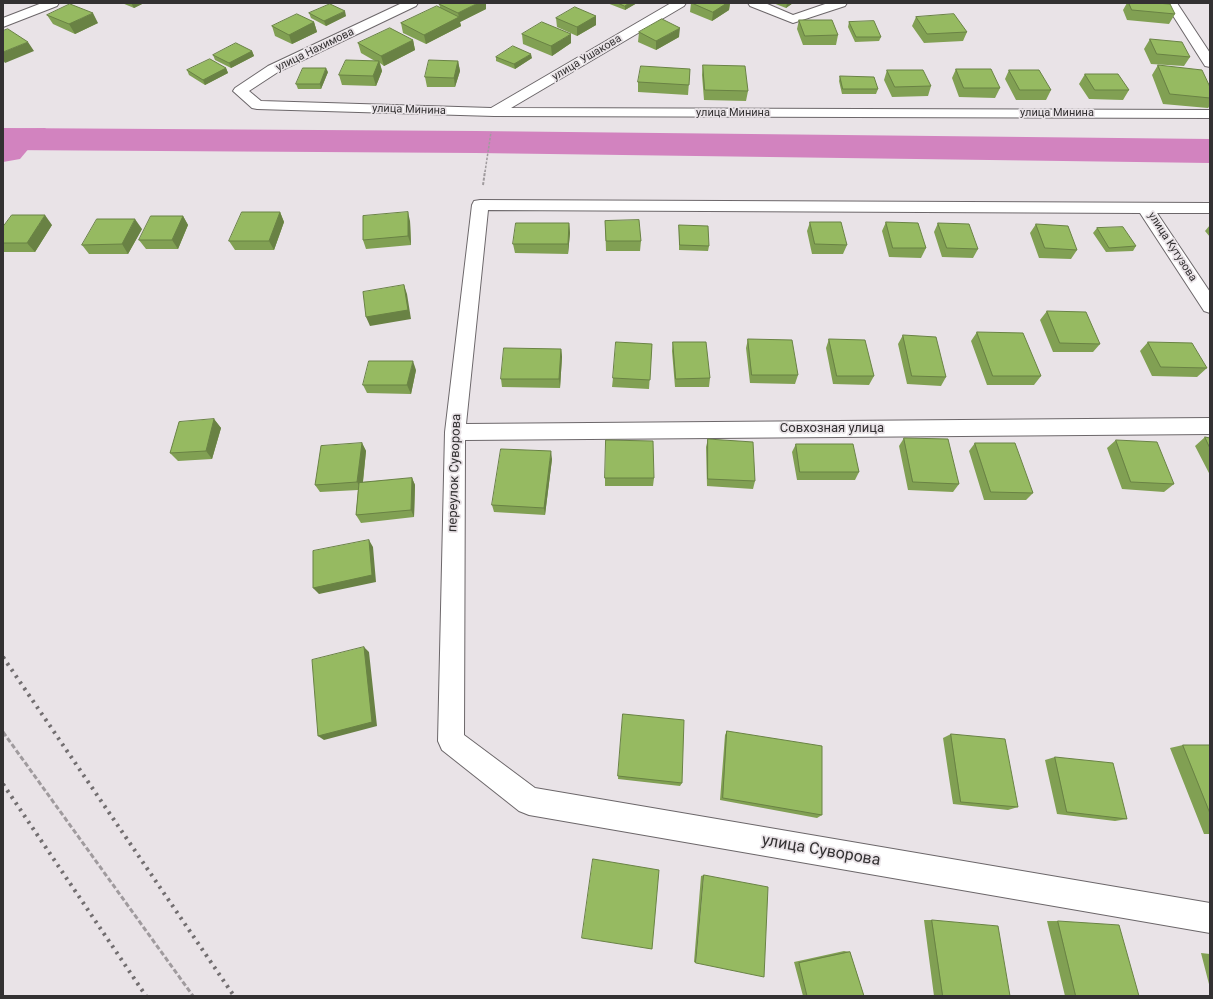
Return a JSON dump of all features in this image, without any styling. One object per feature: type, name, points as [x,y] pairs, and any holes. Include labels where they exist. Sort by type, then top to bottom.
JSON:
[{"type":"street","points":[[3,23],[53,3]]},
{"type":"street","name":"улица Нахимова","points":[[257,105],[240,91],[273,70],[412,3]]},
{"type":"street","name":"улица Ушакова","points":[[494,112],[680,3]]},
{"type":"street","points":[[754,3],[793,19],[841,3]]},
{"type":"street","points":[[1171,3],[1210,63]]},
{"type":"street","name":"улица Минина","points":[[257,105],[494,112],[1210,114]]},
{"type":"street","points":[[480,205],[1210,208]]},
{"type":"street","name":"переулок Суворова","points":[[450,741],[455,432],[480,205]]},
{"type":"street","name":"улица Кутузова","points":[[1146,208],[1210,306]]},
{"type":"street","name":"Совхозная улица","points":[[455,432],[1210,426]]},
{"type":"street","name":"улица Суворова","points":[[450,741],[529,801],[1210,918]]},
{"type":"path","points":[[480,205],[494,112]]},
{"type":"path","points":[[3,732],[193,996]]},
{"type":"shaded area","points":[[46,128],[20,159],[3,162],[3,129]]},
{"type":"building","points":[[478,3],[458,13],[439,4]]},
{"type":"building","points":[[618,3],[629,3],[625,6]]},
{"type":"building","points":[[692,3],[727,3],[713,12]]},
{"type":"building","points":[[1129,3],[1170,4],[1175,14],[1132,10]]},
{"type":"building","points":[[70,4],[93,13],[69,24],[47,15]]},
{"type":"building","points":[[330,4],[345,11],[324,21],[309,13]]},
{"type":"building","points":[[437,6],[459,17],[424,35],[401,23]]},
{"type":"building","points":[[575,7],[596,16],[577,27],[556,18]]},
{"type":"building","points":[[297,14],[314,22],[289,35],[272,26]]},
{"type":"building","points":[[954,14],[967,32],[927,34],[916,17]]},
{"type":"building","points":[[662,19],[680,28],[656,41],[639,32]]},
{"type":"building","points":[[799,20],[832,20],[838,35],[805,36]]},
{"type":"building","points":[[874,21],[881,37],[856,37],[849,22]]},
{"type":"building","points":[[542,22],[571,34],[551,46],[522,34]]},
{"type":"building","points":[[390,28],[413,40],[381,56],[358,43]]},
{"type":"building","points":[[8,29],[28,42],[3,52],[3,31]]},
{"type":"building","points":[[1150,39],[1182,42],[1190,57],[1157,54]]},
{"type":"building","points":[[236,43],[252,51],[229,63],[213,55]]},
{"type":"building","points":[[513,46],[531,54],[514,64],[496,57]]},
{"type":"building","points":[[210,59],[226,68],[203,80],[187,70]]},
{"type":"building","points":[[346,60],[379,61],[373,76],[339,75]]},
{"type":"building","points":[[429,60],[458,61],[454,78],[425,77]]},
{"type":"building","points":[[703,65],[745,66],[748,91],[705,90]]},
{"type":"building","points":[[1158,65],[1202,70],[1210,87],[1210,98],[1170,94]]},
{"type":"building","points":[[641,66],[690,69],[689,85],[638,82]]},
{"type":"building","points":[[303,68],[326,68],[320,84],[296,84]]},
{"type":"building","points":[[956,69],[991,69],[1000,88],[964,88]]},
{"type":"building","points":[[887,70],[923,70],[931,86],[895,87]]},
{"type":"building","points":[[1009,70],[1039,70],[1051,90],[1020,90]]},
{"type":"building","points":[[1085,74],[1118,74],[1129,90],[1095,90]]},
{"type":"building","points":[[840,76],[874,77],[878,89],[843,89]]},
{"type":"building","points":[[242,212],[280,212],[269,241],[229,241]]},
{"type":"building","points":[[408,212],[408,236],[363,240],[363,216]]},
{"type":"building","points":[[12,215],[45,215],[27,243],[3,243],[3,227]]},
{"type":"building","points":[[151,216],[183,216],[172,240],[139,240]]},
{"type":"building","points":[[97,219],[135,219],[122,244],[82,245]]},
{"type":"building","points":[[639,220],[641,241],[606,241],[605,221]]},
{"type":"building","points":[[810,222],[841,222],[847,245],[815,244]]},
{"type":"building","points":[[886,222],[918,223],[926,248],[893,248]]},
{"type":"building","points":[[516,223],[569,223],[568,244],[513,244]]},
{"type":"building","points":[[938,223],[969,224],[978,249],[947,248]]},
{"type":"building","points":[[1036,224],[1068,226],[1077,250],[1045,248]]},
{"type":"building","points":[[679,225],[708,226],[709,246],[680,245]]},
{"type":"building","points":[[1123,227],[1136,246],[1109,248],[1097,228]]},
{"type":"building","points":[[404,285],[408,310],[366,317],[363,292]]},
{"type":"building","points":[[1047,311],[1086,312],[1100,344],[1060,343]]},
{"type":"building","points":[[977,332],[1023,333],[1041,376],[993,376]]},
{"type":"building","points":[[903,335],[936,337],[946,377],[912,376]]},
{"type":"building","points":[[748,339],[792,340],[798,375],[752,375]]},
{"type":"building","points":[[829,339],[865,340],[874,376],[837,376]]},
{"type":"building","points":[[616,342],[652,344],[650,380],[613,378]]},
{"type":"building","points":[[673,342],[706,342],[710,378],[676,379]]},
{"type":"building","points":[[1148,342],[1192,343],[1207,368],[1161,367]]},
{"type":"building","points":[[504,348],[561,349],[559,379],[501,379]]},
{"type":"building","points":[[369,361],[413,361],[407,385],[363,385]]},
{"type":"building","points":[[214,419],[206,451],[170,453],[179,422]]},
{"type":"building","points":[[1205,437],[1210,438],[1210,448]]},
{"type":"building","points":[[904,438],[948,439],[959,484],[913,482]]},
{"type":"building","points":[[708,439],[753,442],[755,481],[708,479]]},
{"type":"building","points":[[606,440],[653,441],[654,478],[605,478]]},
{"type":"building","points":[[1116,440],[1157,442],[1174,484],[1131,482]]},
{"type":"building","points":[[362,443],[357,482],[315,485],[321,446]]},
{"type":"building","points":[[975,443],[1015,443],[1033,493],[991,492]]},
{"type":"building","points":[[796,444],[853,444],[859,472],[800,472]]},
{"type":"building","points":[[501,449],[551,451],[544,508],[492,505]]},
{"type":"building","points":[[412,478],[411,510],[356,515],[359,483]]},
{"type":"building","points":[[369,540],[372,575],[313,588],[313,551]]},
{"type":"building","points":[[364,647],[372,722],[318,736],[312,660]]},
{"type":"building","points":[[623,714],[684,720],[682,783],[618,776]]},
{"type":"building","points":[[727,731],[822,746],[822,815],[723,798]]},
{"type":"building","points":[[951,734],[1005,739],[1018,807],[961,802]]},
{"type":"building","points":[[1183,745],[1210,745],[1210,813]]},
{"type":"building","points":[[1055,757],[1113,763],[1127,819],[1067,812]]},
{"type":"building","points":[[593,859],[659,870],[652,949],[582,938]]},
{"type":"building","points":[[704,875],[768,887],[764,977],[696,963]]},
{"type":"building","points":[[932,920],[998,926],[1010,996],[943,996]]},
{"type":"building","points":[[1058,921],[1119,925],[1139,996],[1076,996]]},
{"type":"building","points":[[850,952],[864,996],[807,996],[799,963]]},
{"type":"waterway","points":[[3,139],[476,142],[1210,151]]},
{"type":"railway","points":[[3,657],[234,996]]},
{"type":"railway","points":[[3,784],[146,996]]}]
